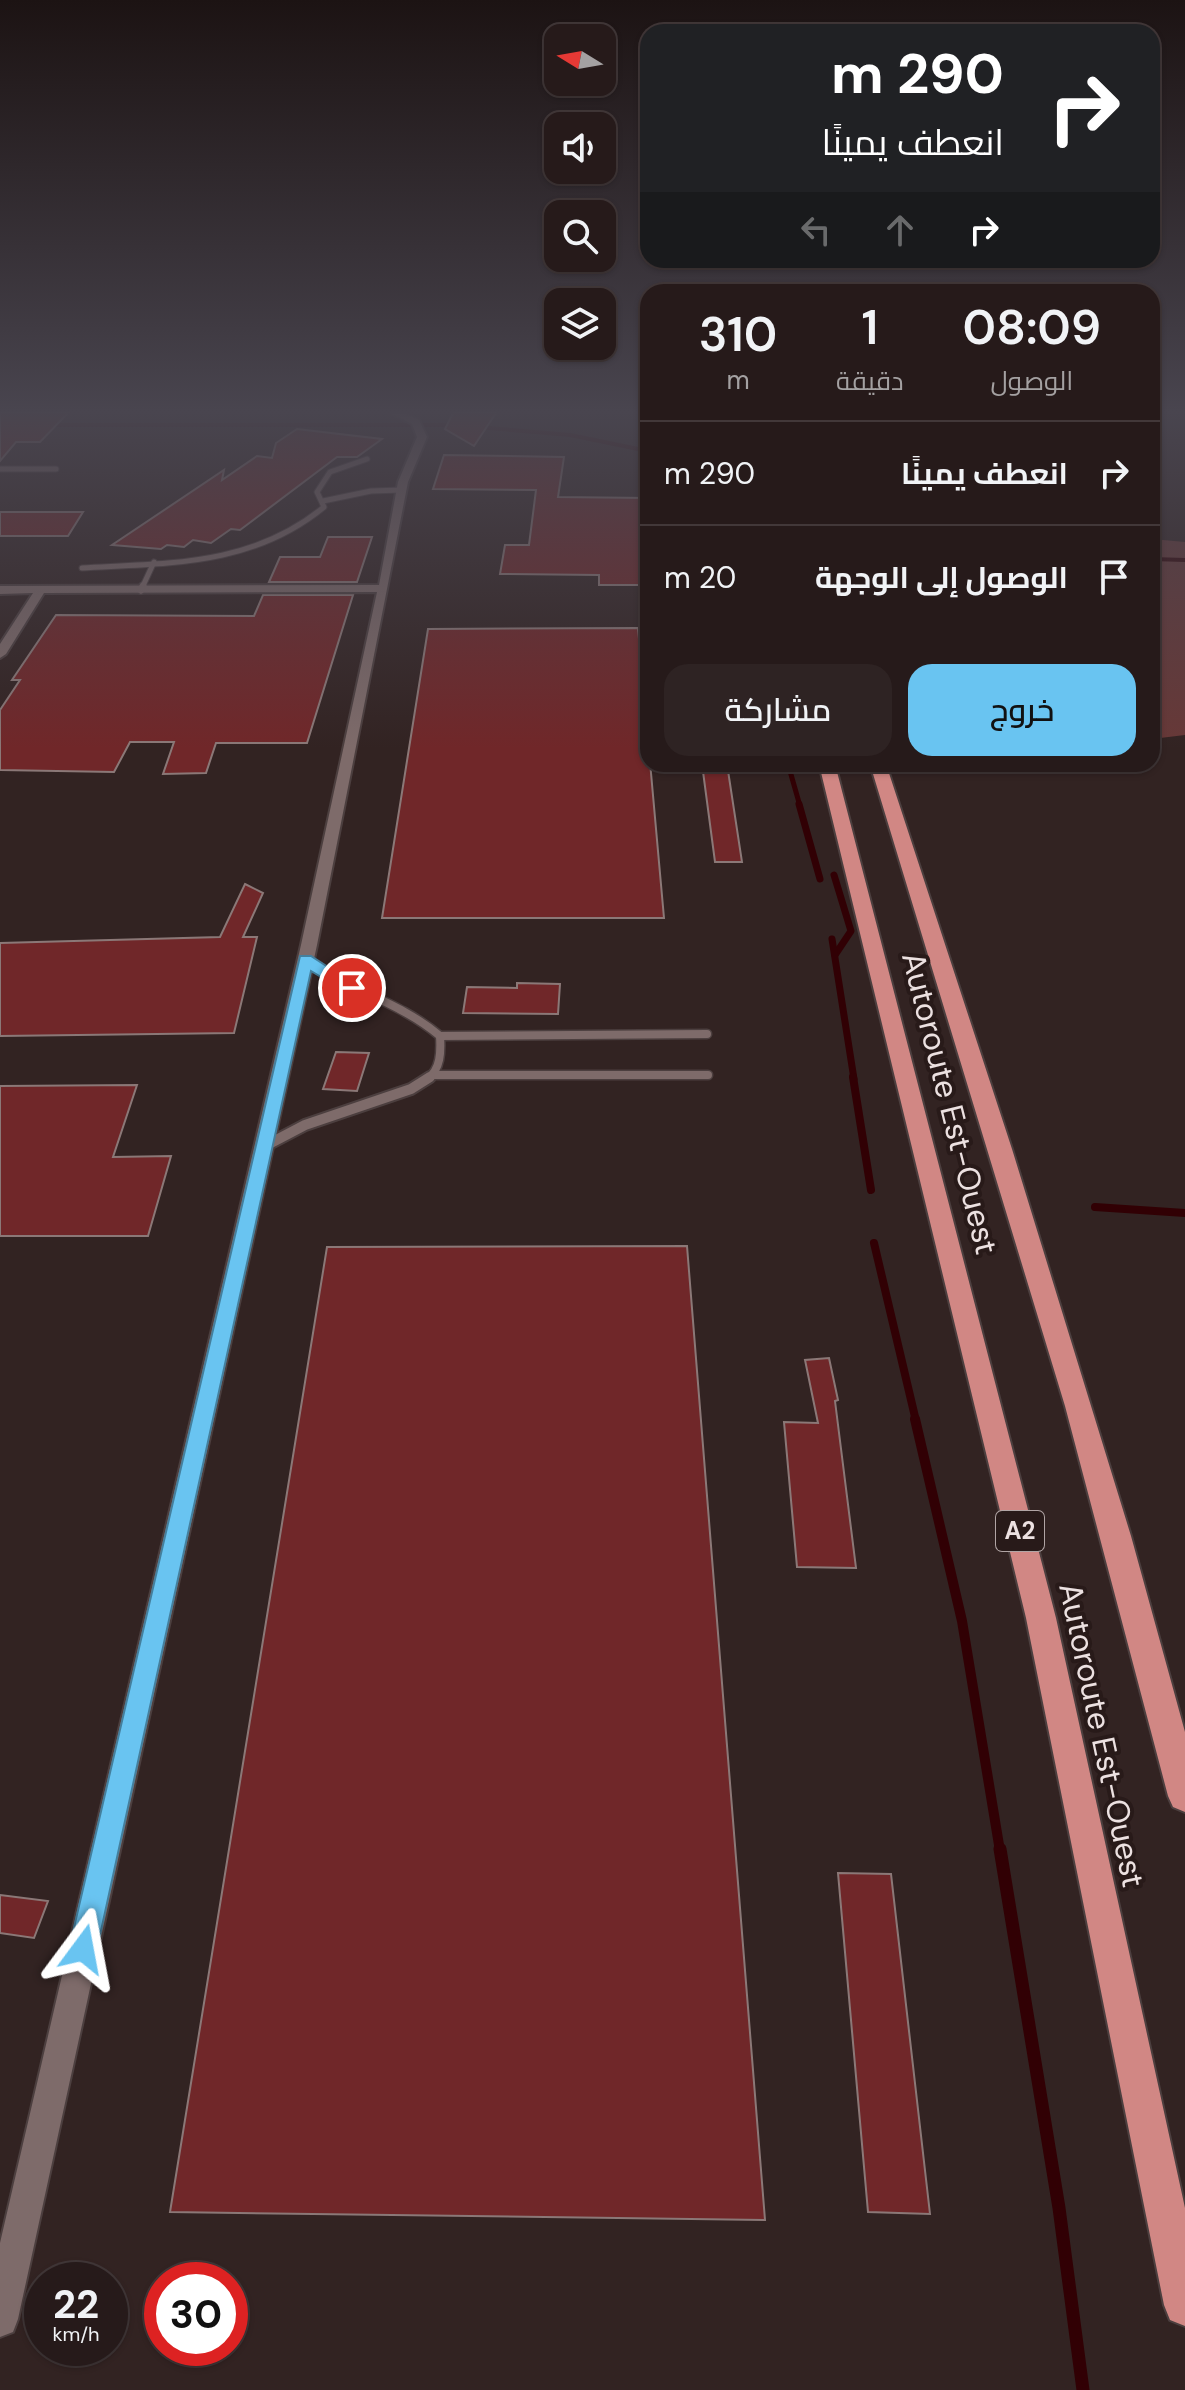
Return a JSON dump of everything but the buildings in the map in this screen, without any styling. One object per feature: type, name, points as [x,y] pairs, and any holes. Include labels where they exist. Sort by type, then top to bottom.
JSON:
[{"type":"highway","name":"Autoroute Est-Ouest","points":[[829,772],[1041,1618],[1185,2305]]},
{"type":"highway","name":"Autoroute Est-Ouest","points":[[881,772],[1045,1290],[1153,1667],[1185,1796]]},
{"type":"street","points":[[0,2319],[306,960],[395,525]]},
{"type":"street","points":[[0,590],[384,588]]},
{"type":"street","points":[[0,654],[40,591]]},
{"type":"lane","points":[[82,568],[244,552],[300,525]]},
{"type":"lane","points":[[141,590],[154,562]]},
{"type":"lane","points":[[306,960],[327,977],[427,1023],[440,1036],[441,1055],[433,1075]]},
{"type":"lane","points":[[440,1036],[707,1034]]},
{"type":"lane","points":[[264,1147],[305,1125],[411,1089],[433,1075],[708,1075]]},
{"type":"shaded area","points":[[1160,540],[1185,542],[1185,735],[1160,738]]},
{"type":"waterway","points":[[1160,559],[1185,560]]},
{"type":"waterway","points":[[790,772],[800,806]]},
{"type":"waterway","points":[[799,804],[820,879]]},
{"type":"waterway","points":[[834,875],[851,931],[835,955]]},
{"type":"waterway","points":[[832,939],[854,1079]]},
{"type":"waterway","points":[[853,1077],[871,1190]]},
{"type":"waterway","points":[[1095,1207],[1185,1213]]},
{"type":"waterway","points":[[874,1243],[916,1421]]},
{"type":"waterway","points":[[915,1419],[962,1621],[1000,1851]]},
{"type":"waterway","points":[[1000,1849],[1059,2208],[1083,2390]]},
{"type":"route","points":[[83,1949],[306,960],[327,977],[352,988]]}]
